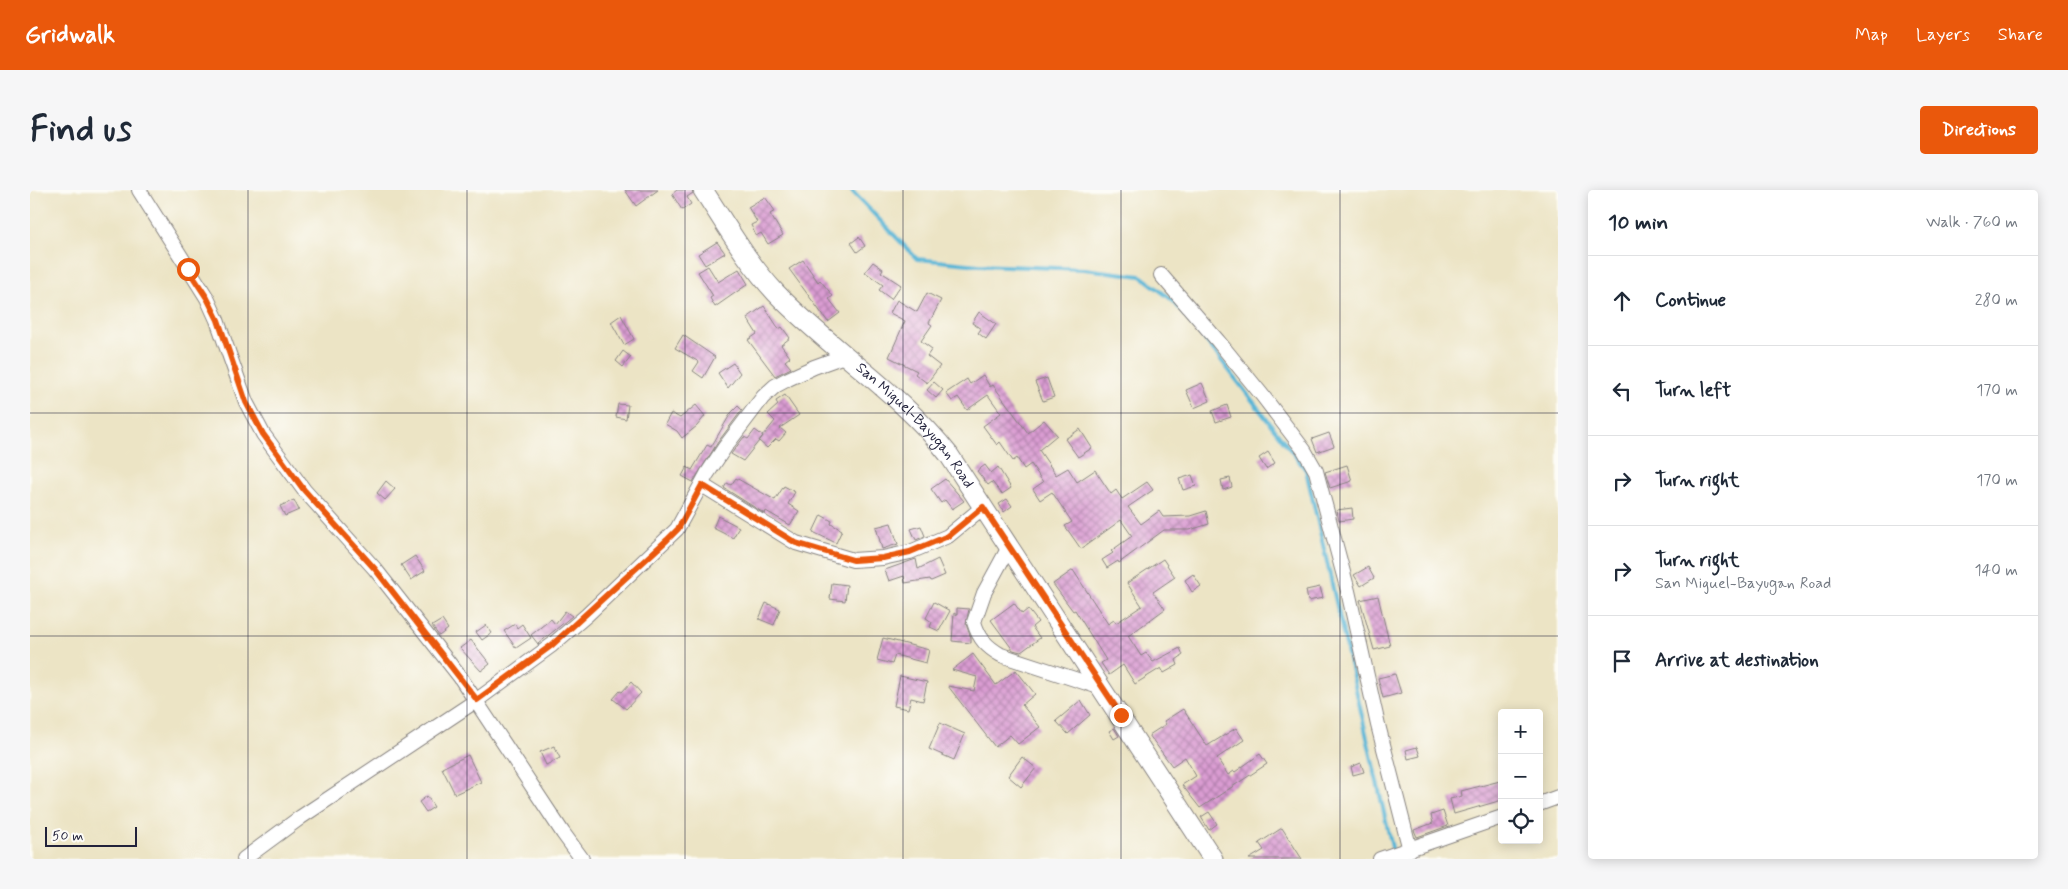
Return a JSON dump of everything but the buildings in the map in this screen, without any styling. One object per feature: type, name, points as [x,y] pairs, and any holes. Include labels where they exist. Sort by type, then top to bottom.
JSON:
[{"type":"main road","name":"San Miguel-Bayugan Road","points":[[703,190],[745,254],[775,292],[908,408],[949,455],[1213,859]]},
{"type":"street","points":[[139,190],[207,298],[218,320],[246,402],[263,434],[304,490],[375,569],[477,700],[552,818],[582,859]]},
{"type":"street","points":[[1161,275],[1262,395],[1304,450],[1316,471],[1348,591],[1378,725],[1410,850]]},
{"type":"street","points":[[244,859],[301,817],[477,700],[552,645],[678,529],[725,447],[763,397],[775,386],[814,367],[846,355]]},
{"type":"street","points":[[702,485],[796,543],[853,560],[883,558],[910,552],[948,536],[983,507]]},
{"type":"street","points":[[1009,547],[984,593],[974,622],[982,641],[1002,655],[1102,688]]},
{"type":"street","points":[[1543,803],[1558,797]]},
{"type":"street","points":[[1380,859],[1498,818]]},
{"type":"waterway","points":[[851,190],[917,259],[979,265],[1084,269],[1141,276],[1172,300],[1204,338],[1306,470],[1393,852]]},
{"type":"route","points":[[188,269],[207,298],[218,320],[230,360],[246,402],[263,434],[281,461],[304,490],[375,569],[477,700],[552,645],[667,540],[678,529],[702,485],[796,543],[853,560],[883,558],[910,552],[948,536],[983,507],[1121,715]]}]
